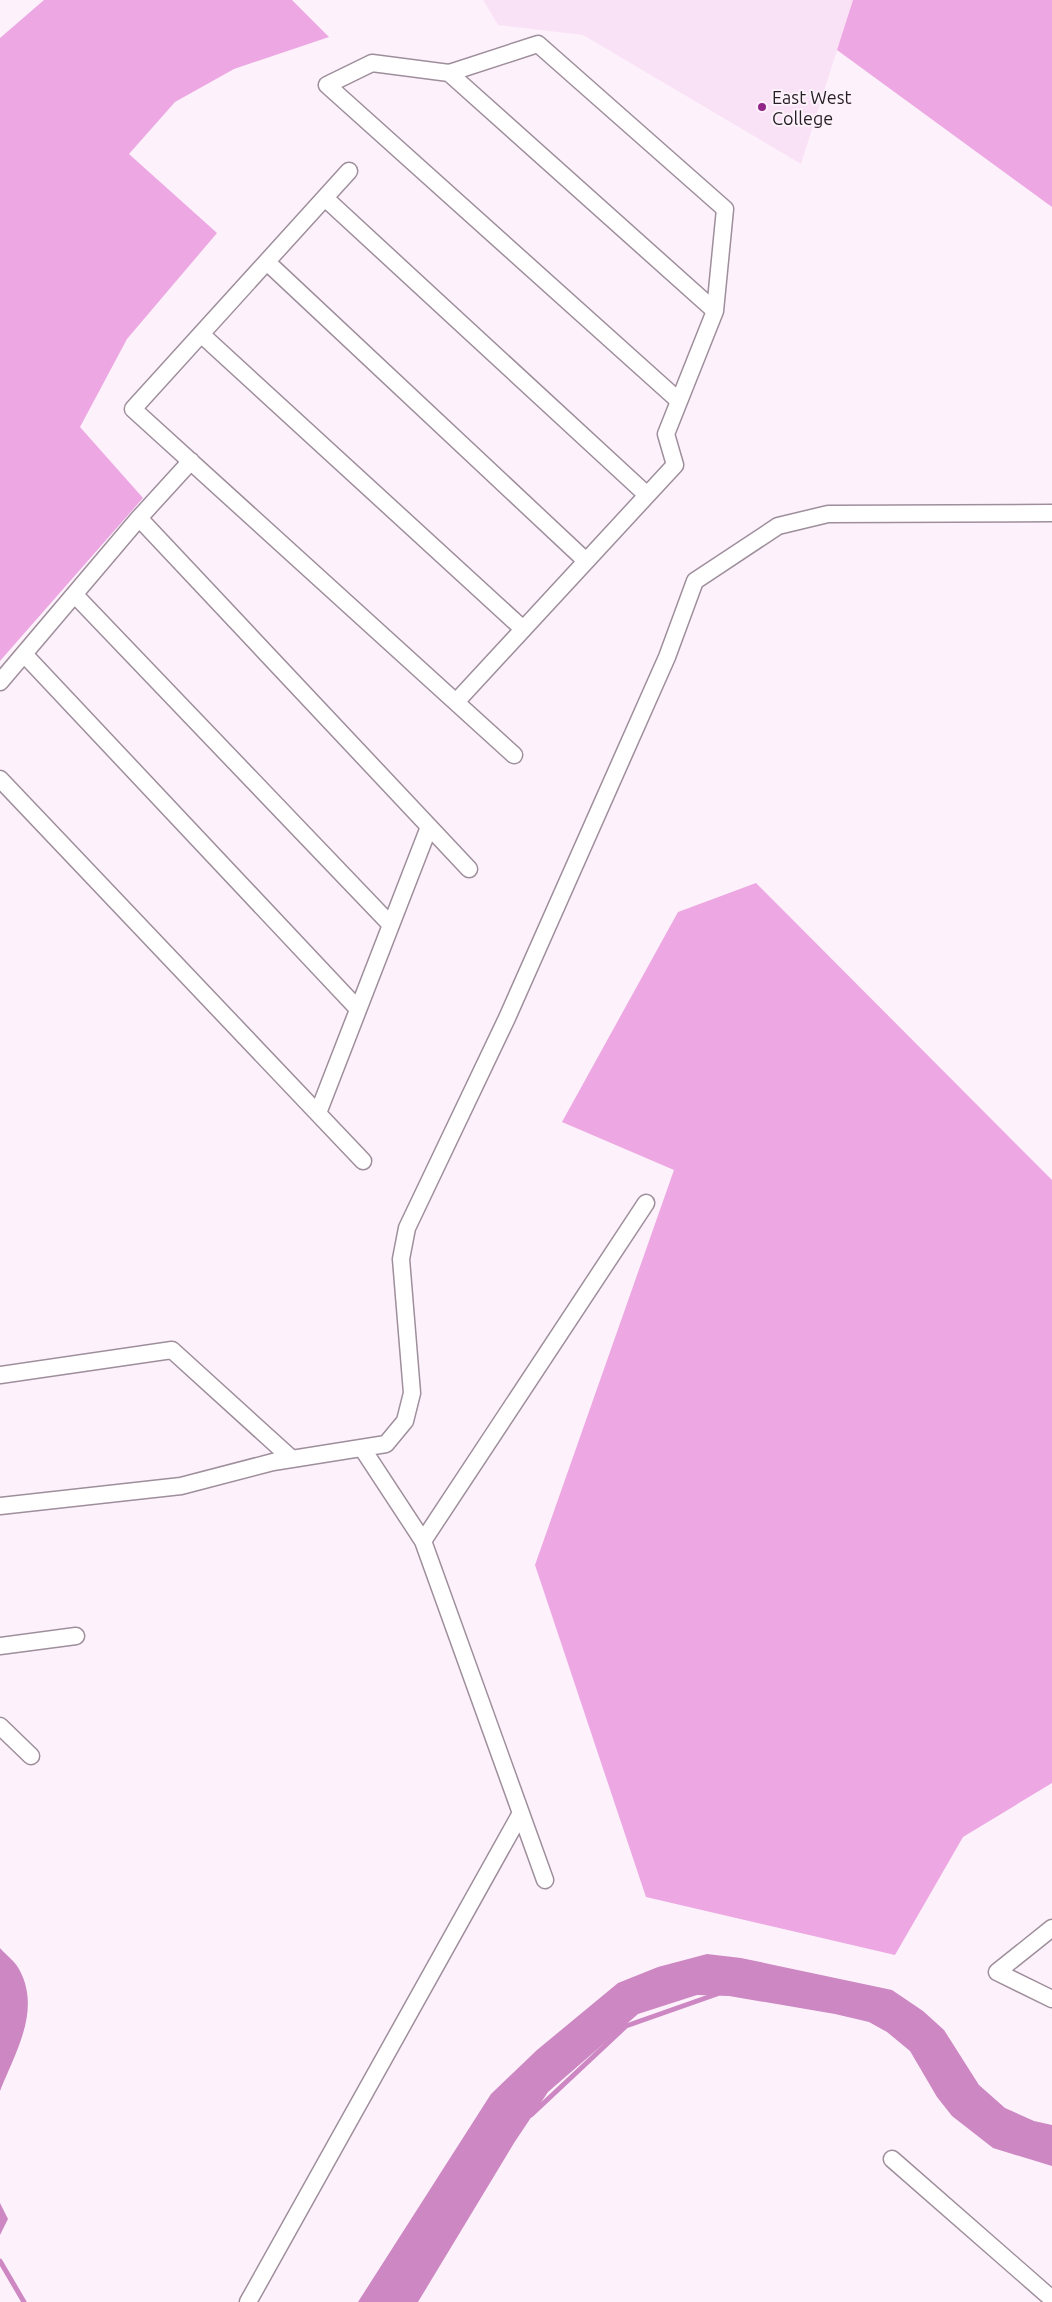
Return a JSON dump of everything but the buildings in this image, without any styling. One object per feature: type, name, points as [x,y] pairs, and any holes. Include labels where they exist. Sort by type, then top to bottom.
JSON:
[{"type":"street","points":[[456,702],[675,465],[666,434],[715,311],[725,210],[538,44],[449,73],[372,63],[327,85],[679,401]]},
{"type":"street","points":[[449,73],[715,311]]},
{"type":"street","points":[[349,171],[133,409],[514,755]]},
{"type":"street","points":[[324,198],[647,496]]},
{"type":"street","points":[[267,262],[586,561]]},
{"type":"street","points":[[201,334],[523,629]]},
{"type":"street","points":[[0,682],[139,518],[191,462]]},
{"type":"street","points":[[0,1506],[182,1486],[292,1460],[386,1444],[405,1421],[412,1393],[401,1259],[407,1228],[507,1018],[667,656],[695,581],[778,526],[828,514],[1052,513]]},
{"type":"street","points":[[139,518],[468,869]]},
{"type":"street","points":[[75,594],[391,925]]},
{"type":"street","points":[[24,654],[358,1009]]},
{"type":"street","points":[[0,779],[363,1161]]},
{"type":"street","points":[[318,1113],[429,827]]},
{"type":"street","points":[[423,1541],[646,1203]]},
{"type":"street","points":[[0,1375],[172,1350],[292,1460]]},
{"type":"street","points":[[362,1448],[423,1541],[545,1880]]},
{"type":"street","points":[[0,1646],[76,1636]]},
{"type":"street","points":[[0,1726],[31,1756]]},
{"type":"street","points":[[248,2302],[521,1814]]},
{"type":"street","points":[[1052,1928],[997,1972],[1052,1999]]},
{"type":"street","points":[[892,2159],[1052,2298]]},
{"type":"shaded area","points":[[44,0],[292,0],[329,37],[234,69],[175,102],[129,154],[217,233],[127,339],[80,427],[143,498],[0,661],[0,38]]},
{"type":"shaded area","name":"East West College","points":[[483,0],[853,0],[801,164],[583,35],[498,25]]},
{"type":"shaded area","points":[[853,0],[1052,0],[1052,207],[837,50]]},
{"type":"shaded area","points":[[756,883],[1052,1180],[1052,1783],[963,1837],[895,1955],[646,1897],[535,1565],[674,1170],[562,1122],[678,912]]},
{"type":"shaded area","points":[[0,1948],[20,1971],[26,1986],[28,2001],[27,2017],[23,2032],[0,2091]]},
{"type":"shaded area","points":[[707,1954],[741,1958],[892,1990],[923,2011],[944,2030],[979,2085],[1005,2108],[1034,2121],[1052,2125],[1052,2166],[993,2148],[952,2116],[937,2097],[910,2051],[887,2032],[869,2022],[835,2014],[729,1996],[697,1995],[638,2014],[548,2092],[514,2143],[418,2302],[358,2302],[491,2094],[537,2050],[618,1983],[658,1967]]},
{"type":"shaded area","points":[[0,2203],[8,2219],[0,2235]]},
{"type":"waterway","points":[[531,2115],[626,2026],[717,1994]]},
{"type":"waterway","points":[[0,2261],[24,2302]]},
{"type":"place","name":"East West College","points":[[762,107]]}]
